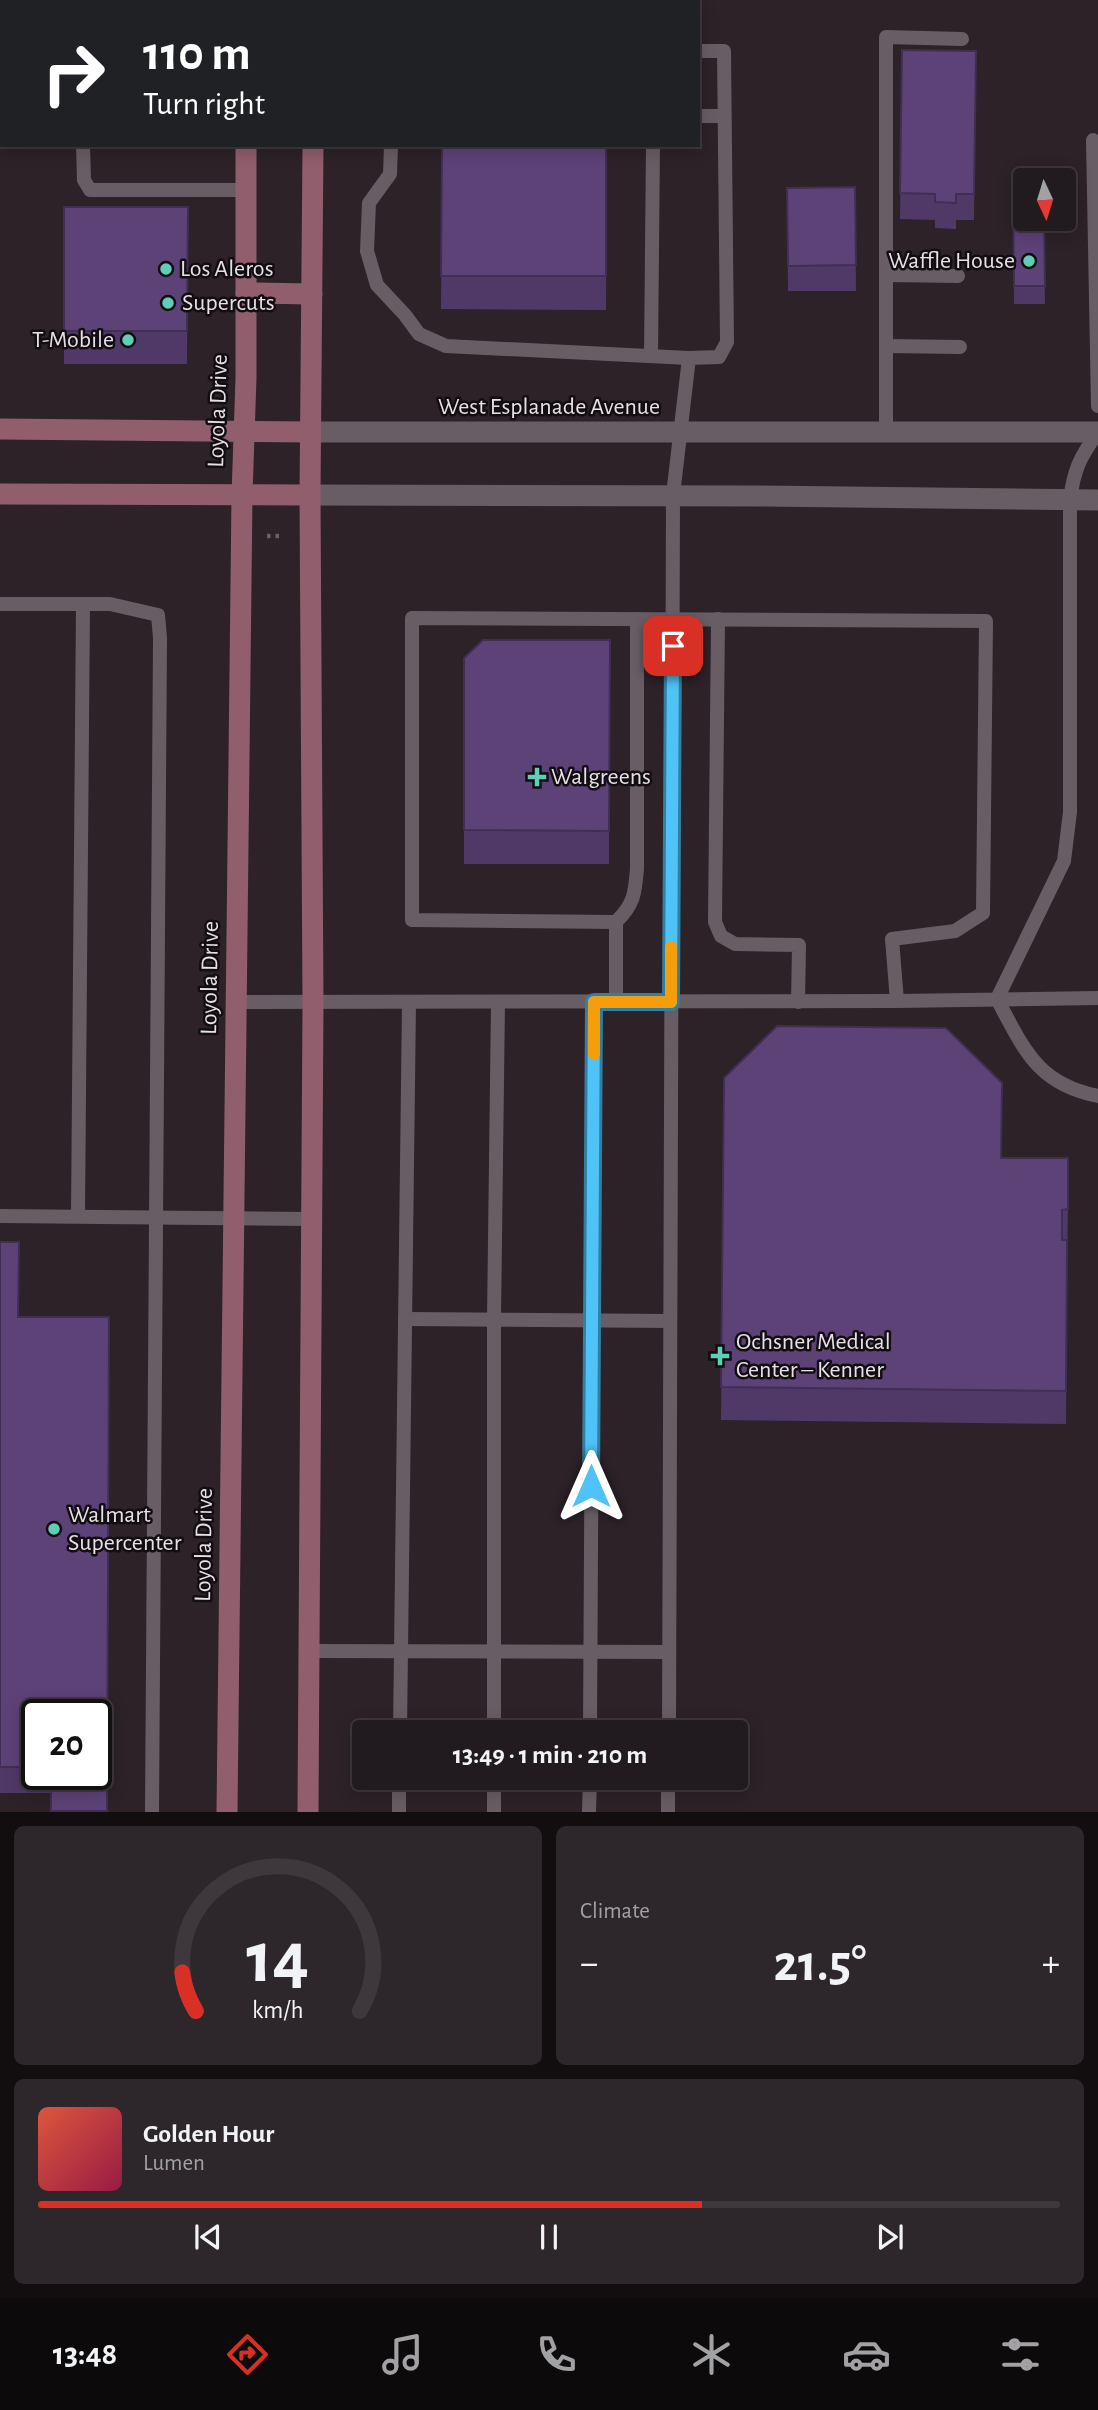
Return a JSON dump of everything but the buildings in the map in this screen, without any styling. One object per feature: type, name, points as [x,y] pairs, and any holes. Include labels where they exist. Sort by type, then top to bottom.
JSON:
[{"type":"main road","name":"Loyola Drive","points":[[227,1811],[242,495],[246,378],[246,147]]},
{"type":"main road","points":[[307,1811],[313,1003],[310,495],[313,147]]},
{"type":"main road","points":[[246,293],[312,294]]},
{"type":"main road","name":"West Esplanade Avenue","points":[[0,429],[311,432]]},
{"type":"main road","points":[[0,494],[310,495]]},
{"type":"street","name":"West Esplanade Avenue","points":[[311,432],[1098,432]]},
{"type":"street","points":[[310,495],[673,495],[1098,500]]},
{"type":"lane","points":[[886,432],[886,37],[962,39]]},
{"type":"lane","points":[[391,147],[390,174],[369,203],[367,251],[377,285],[419,334],[446,346],[689,358],[719,357],[727,342],[724,51],[700,51]]},
{"type":"lane","points":[[700,116],[724,116]]},
{"type":"lane","points":[[1093,140],[1098,405]]},
{"type":"lane","points":[[83,147],[84,180],[90,190],[246,190]]},
{"type":"lane","points":[[651,356],[653,147]]},
{"type":"lane","points":[[886,275],[958,276]]},
{"type":"lane","points":[[886,346],[960,347]]},
{"type":"lane","points":[[669,1720],[673,495],[689,358]]},
{"type":"lane","points":[[997,999],[1064,861],[1070,812],[1070,500],[1073,478],[1081,456],[1098,432]]},
{"type":"lane","points":[[0,604],[110,604],[158,615],[160,638],[152,1811]]},
{"type":"lane","points":[[78,1216],[83,605]]},
{"type":"lane","points":[[616,922],[412,920],[412,618],[986,621],[983,913],[955,931],[892,939],[897,1001]]},
{"type":"lane","points":[[616,1002],[616,922],[629,909],[635,891],[637,869],[637,619]]},
{"type":"lane","points":[[718,619],[715,922],[721,936],[735,944],[799,945],[799,1002]]},
{"type":"lane","points":[[236,1002],[799,1002],[1098,998]]},
{"type":"lane","points":[[997,999],[1032,1060],[1056,1082],[1098,1096]]},
{"type":"lane","points":[[400,1720],[409,1002]]},
{"type":"lane","points":[[494,1720],[494,1319],[498,1002]]},
{"type":"lane","points":[[590,1720],[594,1002]]},
{"type":"lane","points":[[0,1216],[311,1219]]},
{"type":"lane","points":[[405,1319],[670,1321]]},
{"type":"lane","points":[[308,1651],[670,1651]]},
{"type":"lane","points":[[399,1790],[399,1811]]},
{"type":"lane","points":[[494,1790],[494,1811]]},
{"type":"lane","points":[[589,1811],[590,1790]]},
{"type":"lane","points":[[668,1790],[668,1811]]},
{"type":"path","points":[[267,536],[281,536]]},
{"type":"slow traffic","points":[[594,1054],[594,1002],[671,1002],[671,947]]},
{"type":"place","name":"Waffle House","points":[[1029,261]]},
{"type":"place","name":"Los Aleros","points":[[166,269]]},
{"type":"place","name":"Supercuts","points":[[168,303]]},
{"type":"place","name":"T-Mobile","points":[[128,340]]},
{"type":"place","name":"Walgreens","points":[[537,777]]},
{"type":"place","name":"Ochsner Medical Center – Kenner","points":[[720,1356]]},
{"type":"place","name":"Walmart Supercenter","points":[[54,1529]]},
{"type":"route","points":[[591,1486],[594,1002],[671,1002],[673,646]]}]
